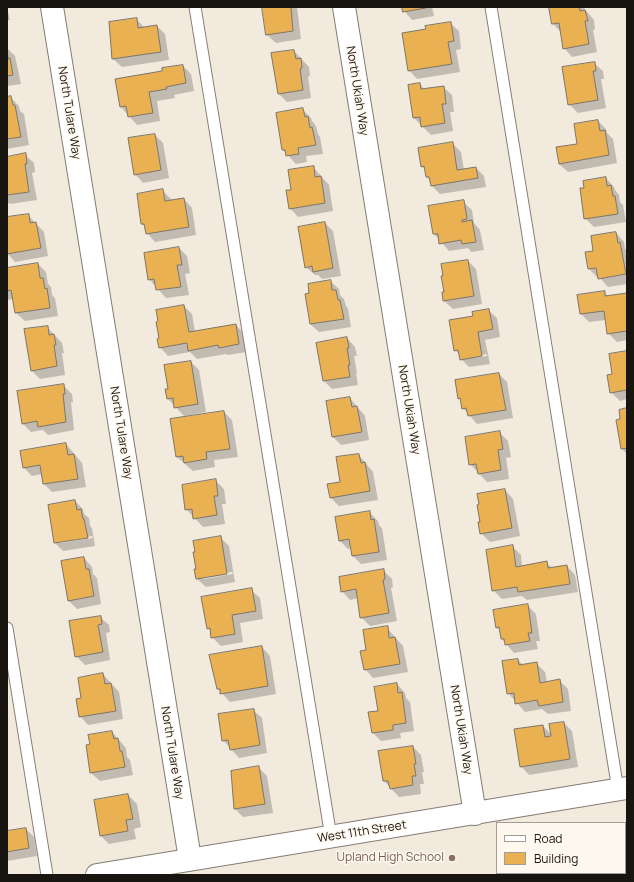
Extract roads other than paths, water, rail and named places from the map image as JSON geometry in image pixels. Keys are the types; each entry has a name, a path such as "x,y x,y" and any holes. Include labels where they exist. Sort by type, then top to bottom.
{"street":[{"name":"North Tulare Way","path":"52,7 190,859"},
{"name":"North Ukiah Way","path":"344,7 475,814"},
{"name":"West 11th Street","path":"97,875 622,789"}],"lane":[{"path":"195,7 331,837"},
{"path":"491,7 622,789"},
{"path":"7,628 47,875"}],"place":[{"name":"Upland High School","path":"452,858"}]}
